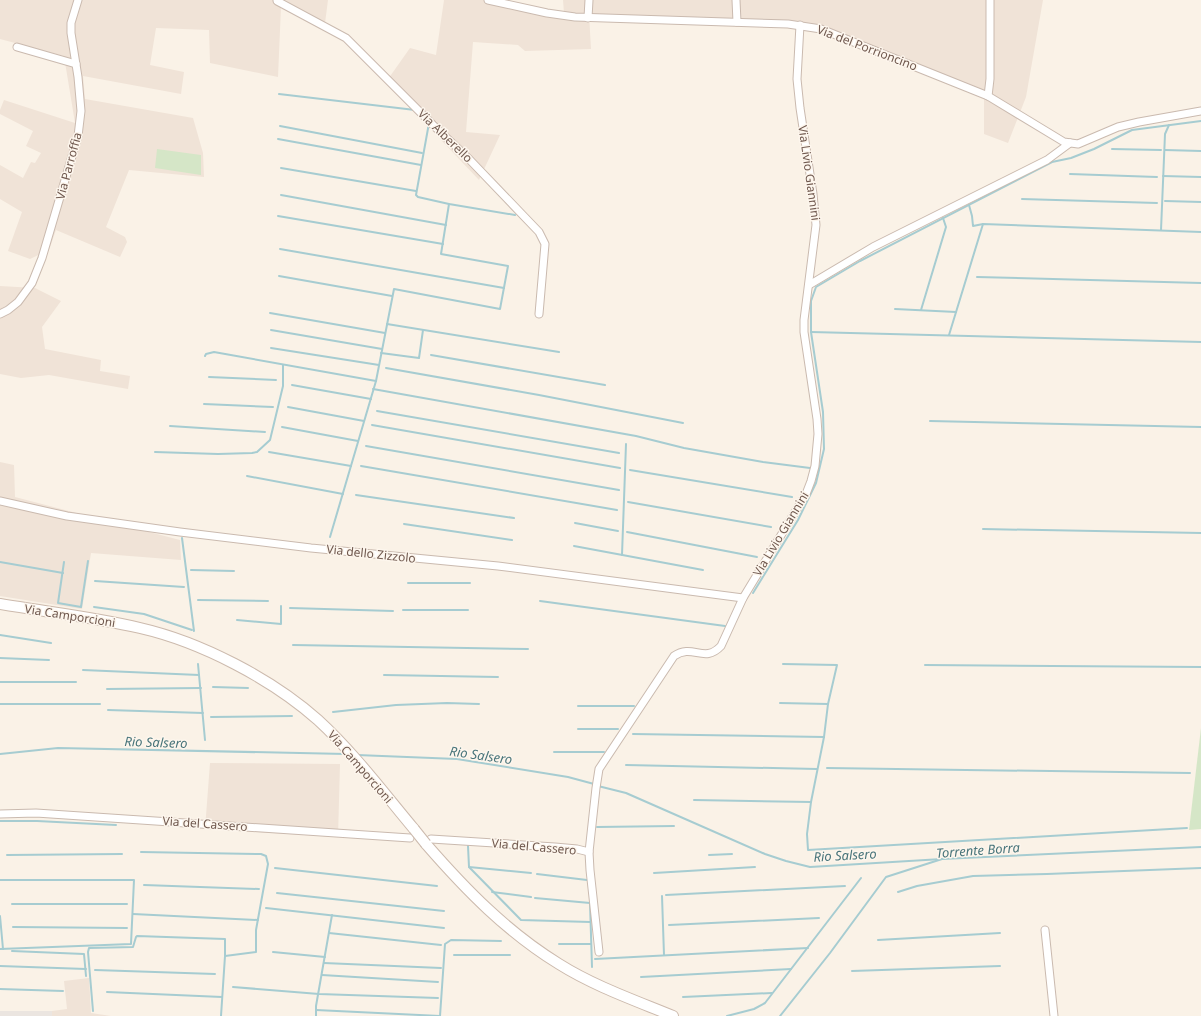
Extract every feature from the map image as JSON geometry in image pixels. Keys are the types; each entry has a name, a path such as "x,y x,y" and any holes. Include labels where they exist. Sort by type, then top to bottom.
{"main road":[{"name":"Via Camporcioni","path":"0,604 141,628 185,642 230,661 280,690 317,719 339,741 361,766 412,833 428,842 473,897 523,941 560,965 596,984 673,1016"}],"street":[{"name":"Via Parroffia","path":"0,314 18,302 32,283 42,258 78,136 81,110 71,33 78,0"},
{"name":"Via Alberello","path":"277,0 346,38 433,126 469,159 539,232 546,244 539,314"},
{"name":"Via del Porrioncino","path":"488,0 547,14 588,18 737,22 800,25 821,29 988,96 1064,142 1070,143"},
{"path":"588,18 589,0"},
{"path":"736,0 737,22"},
{"path":"988,96 990,79 990,0"},
{"name":"Via Livio Giannini","path":"599,952 589,852 599,769 674,656 683,652 709,654 715,652 721,646 743,598 806,494 815,466 818,434 817,419 804,332 804,320 816,219 797,78 800,25"},
{"path":"17,47 76,64"},
{"path":"809,285 873,247 962,204 1047,160 1070,143 1078,144 1118,127 1201,111"},
{"name":"Via dello Zizzolo","path":"0,501 67,516 180,532 311,548 498,566 743,598"},
{"name":"Via del Cassero","path":"0,814 36,813 412,833"},
{"name":"Via del Cassero","path":"428,842 555,847 577,849 589,852"},
{"path":"1046,930 1054,1016"}],"shaded area":[{"path":"0,0 328,0 324,31 281,7 278,77 210,63 209,30 156,28 150,65 184,72 181,94 83,76 85,99 193,118 203,153 204,177 129,170 106,227 125,237 127,242 120,257 56,230 49,250 30,259 8,251 22,212 0,199 0,165 23,178 31,162 35,163 41,153 26,146 33,131 0,114 0,110 4,100 75,123 64,56 0,39"},
{"path":"444,0 507,0 547,11 564,13 563,0 1043,0 1026,97 1008,143 984,134 984,93 859,41 790,21 589,14 591,49 525,51 518,45 473,42 466,132 500,135 479,180 386,82 410,48 436,55"},
{"path":"0,286 35,288 61,301 42,327 45,349 101,360 100,371 130,376 128,389 49,375 21,378 0,374"},
{"path":"0,462 14,465 15,497 180,540 181,560 91,553 82,609 0,596"},
{"path":"210,763 340,764 338,837 205,829"},
{"path":"89,978 91,1013 111,1016 52,1016 52,1011 67,1009 64,981"},
{"path":"0,1011 52,1011 52,1016 0,1016"}],"green space":[{"path":"157,149 201,155 201,175 155,168"},
{"path":"1201,728 1201,829 1189,830"}],"waterway":[{"path":"279,94 415,110"},
{"path":"753,593 798,520 816,483 824,449 823,412 811,332 811,301 816,287 860,261 1052,162 1071,158 1094,149 1132,130 1201,121"},
{"path":"429,123 416,195 418,197 449,204 515,215"},
{"path":"1161,230 1165,134 1169,125"},
{"path":"280,126 422,153"},
{"path":"278,139 421,165"},
{"path":"1112,149 1161,150"},
{"path":"1165,150 1201,151"},
{"path":"281,168 416,191"},
{"path":"1070,174 1157,177"},
{"path":"1163,176 1201,177"},
{"path":"281,195 446,225"},
{"path":"1022,199 1157,203"},
{"path":"1165,201 1201,202"},
{"path":"330,537 376,381 394,289 500,309 508,266 441,254 449,204"},
{"path":"969,205 973,226 983,224 1201,232"},
{"path":"278,216 443,244"},
{"path":"921,310 946,227 943,218"},
{"path":"949,335 983,224"},
{"path":"280,249 504,288"},
{"path":"279,276 392,296"},
{"path":"977,277 1201,283"},
{"path":"895,309 956,312"},
{"path":"270,313 385,333"},
{"path":"387,324 559,352"},
{"path":"271,330 382,349"},
{"path":"381,353 419,358 423,330"},
{"path":"811,332 1201,342"},
{"path":"271,348 379,365"},
{"path":"205,356 206,354 214,352 376,381"},
{"path":"431,355 605,385"},
{"path":"155,452 218,454 257,452 270,440 283,386 283,365"},
{"path":"386,368 539,395 683,423"},
{"path":"209,377 276,380"},
{"path":"292,385 371,399"},
{"path":"373,389 636,436 684,448 763,462 810,468"},
{"path":"204,404 273,407"},
{"path":"288,407 364,421"},
{"path":"377,411 619,453"},
{"path":"930,421 1201,427"},
{"path":"372,425 620,468"},
{"path":"170,426 265,432"},
{"path":"282,427 358,441"},
{"path":"622,555 626,444"},
{"path":"366,446 619,490"},
{"path":"269,452 351,466"},
{"path":"361,466 617,510"},
{"path":"630,470 792,497"},
{"path":"247,476 343,494"},
{"path":"356,495 514,518"},
{"path":"628,502 771,527"},
{"path":"575,523 618,531"},
{"path":"404,524 512,540"},
{"path":"983,529 1201,533"},
{"path":"627,532 757,557"},
{"path":"182,538 194,631"},
{"path":"574,546 703,570"},
{"path":"64,562 58,603 81,607 88,561"},
{"path":"0,562 63,573"},
{"path":"191,570 234,571"},
{"path":"95,581 184,587"},
{"path":"408,583 470,583"},
{"path":"198,600 268,601"},
{"path":"540,601 725,626"},
{"path":"237,620 281,624 281,606"},
{"path":"94,607 144,614 192,630"},
{"path":"290,608 393,611"},
{"path":"403,610 468,610"},
{"path":"0,635 51,643"},
{"path":"293,645 528,649"},
{"path":"0,658 49,660"},
{"path":"198,664 205,740"},
{"path":"783,664 837,665 828,704 824,737 811,802 807,834 808,850 1187,828"},
{"path":"925,665 1201,667"},
{"path":"83,670 199,675"},
{"path":"384,675 498,677"},
{"path":"0,682 76,682"},
{"path":"213,687 248,688"},
{"path":"107,689 201,688"},
{"path":"333,712 396,705 447,703 479,704"},
{"path":"780,703 828,704"},
{"path":"0,704 100,704"},
{"path":"578,706 634,706"},
{"path":"108,710 203,713"},
{"path":"211,717 292,716"},
{"path":"578,729 618,729"},
{"path":"633,734 824,737"},
{"name":"Rio Salsero","path":"0,754 58,748 346,754"},
{"path":"554,752 604,752"},
{"name":"Rio Salsero","path":"357,755 457,759 568,777 594,784"},
{"path":"626,765 817,769"},
{"path":"827,768 1190,773"},
{"name":"Rio Salsero","path":"598,786 626,793 765,854 810,867 942,859"},
{"path":"694,800 811,802"},
{"path":"0,821 37,821 116,825"},
{"path":"597,827 674,826"},
{"path":"468,846 469,867 521,920 590,922"},
{"name":"Torrente Borra","path":"780,1016 830,953 886,877 942,859 1201,847"},
{"path":"141,852 261,854 266,856 268,864 256,930 256,952 225,956 221,1016"},
{"path":"7,855 122,854"},
{"path":"709,855 732,854"},
{"path":"469,867 531,873"},
{"path":"654,873 755,867"},
{"path":"275,868 437,886"},
{"path":"898,892 917,886 973,876 1201,868"},
{"path":"537,874 587,880"},
{"path":"727,1016 754,1009 765,1003 861,878"},
{"path":"0,880 134,880 131,944 0,949"},
{"path":"144,885 259,889"},
{"path":"666,895 845,886"},
{"path":"492,892 531,897"},
{"path":"277,893 444,911"},
{"path":"662,896 664,955"},
{"path":"535,898 590,903 592,967"},
{"path":"12,904 127,904"},
{"path":"266,908 444,928"},
{"path":"133,914 258,920"},
{"path":"316,1016 316,1006 332,915"},
{"path":"0,916 3,949"},
{"path":"669,925 819,918"},
{"path":"13,927 127,928"},
{"path":"329,933 441,945"},
{"path":"878,940 1000,933"},
{"path":"93,1011 88,952 89,948 133,947 137,936 225,939 225,956"},
{"path":"440,1016 445,944 451,940 501,941"},
{"path":"559,944 591,944"},
{"path":"595,959 808,948"},
{"path":"12,951 84,954 86,976"},
{"path":"273,952 325,957"},
{"path":"454,955 510,955"},
{"path":"324,963 441,968"},
{"path":"0,966 86,969"},
{"path":"852,971 1000,966"},
{"path":"641,977 791,969"},
{"path":"95,970 215,974"},
{"path":"322,975 438,982"},
{"path":"233,987 319,994 438,998"},
{"path":"0,989 63,991"},
{"path":"107,992 222,997"},
{"path":"683,997 772,993"},
{"path":"316,1010 440,1016"}]}
